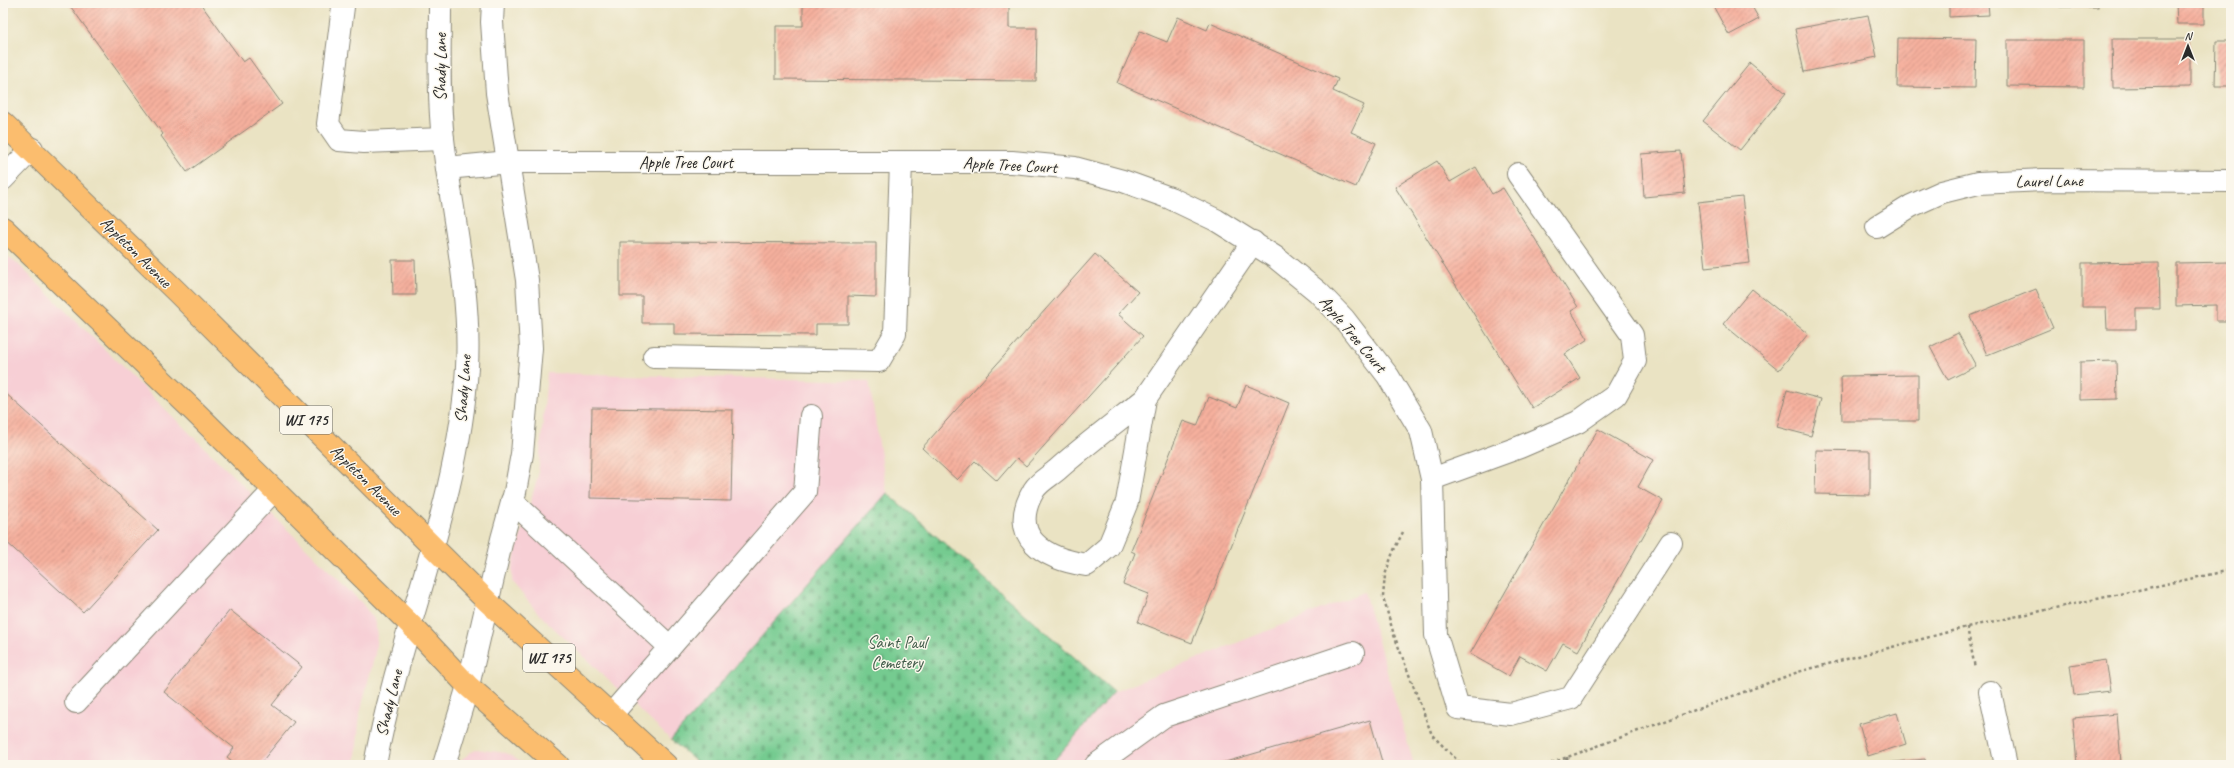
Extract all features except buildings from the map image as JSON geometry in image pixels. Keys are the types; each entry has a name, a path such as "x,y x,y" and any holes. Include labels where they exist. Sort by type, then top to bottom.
{"main road":[{"name":"Appleton Avenue","path":"3,123 32,149 488,602 610,716 666,765"},
{"path":"3,228 153,371 274,490 411,625 468,686 558,765"}],"street":[{"name":"Shady Lane","path":"375,765 383,719 434,547 459,443 467,367 465,307 456,219 447,168 440,104 440,3"},
{"path":"444,765 468,686 522,454 531,348 527,280 497,93 492,22 493,3"},
{"path":"342,7 328,124 339,140 364,142 443,139"},
{"path":"3,179 32,149"},
{"name":"Apple Tree Court","path":"447,168 508,162 1012,162 1075,168 1123,181 1170,198 1253,242 1318,292 1344,319 1388,376 1421,431 1432,478 1436,636 1458,708 1511,714 1571,698 1671,543"},
{"path":"654,357 879,361 894,334 901,162"},
{"path":"1432,478 1520,447 1578,422 1616,395 1635,361 1632,335 1518,174"},
{"name":"Laurel Lane","path":"1877,228 1911,206 1942,192 1978,183 2042,180 2231,181"},
{"path":"1145,399 1127,502 1108,546 1087,565 1065,562 1042,550 1027,534 1024,515 1035,489 1076,453 1145,399 1253,242"},
{"path":"610,716 805,492 811,416"},
{"path":"76,702 274,490"},
{"path":"512,501 670,647"},
{"path":"1096,765 1164,716 1353,653"},
{"path":"1990,692 2006,765"}],"path":[{"path":"1546,765 1798,672 1967,627 2231,570"},
{"path":"1967,627 1977,675 1990,692"},
{"path":"1567,757 1568,765"}],"shaded area":[{"path":"3,254 18,264 361,602 374,619 377,635 375,654 360,713 355,765 3,765"},
{"path":"547,373 869,381 887,493 671,740 539,614 512,582 512,568 517,547 538,476"},
{"path":"1364,592 1414,765 1050,765 1114,692"},
{"path":"475,749 506,753 526,765 460,765 462,759"}],"green space":[{"name":"Saint Paul Cemetery","path":"887,493 1114,692 1050,765 700,765 671,740"}]}
